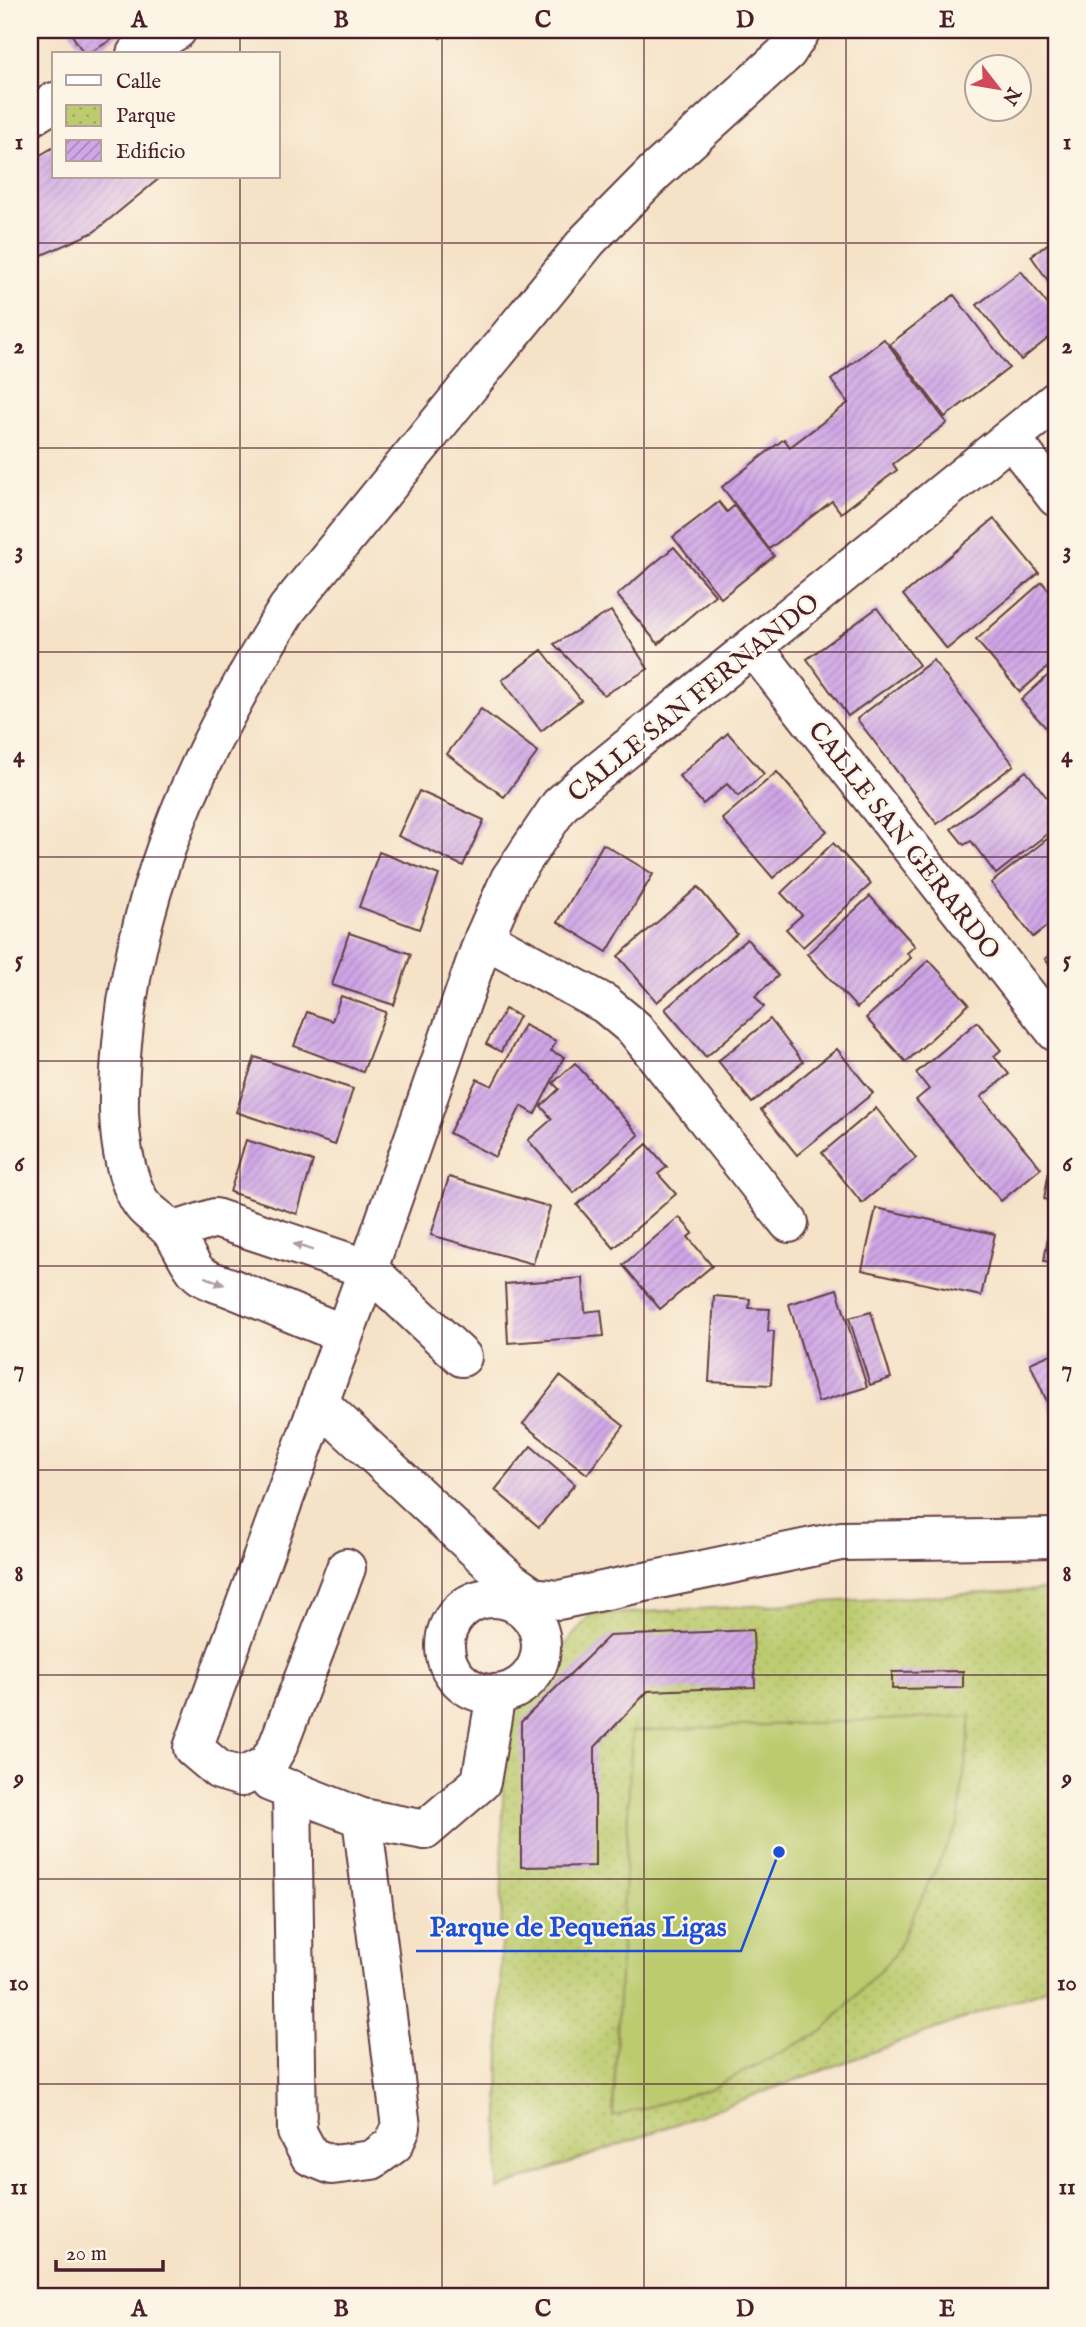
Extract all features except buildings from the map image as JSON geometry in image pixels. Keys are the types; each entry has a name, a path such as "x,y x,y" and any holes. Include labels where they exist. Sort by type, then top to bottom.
{"street":[{"path":"139,52 177,30"},
{"path":"343,1334 199,1274 172,1232 141,1207 131,1183 122,1148 118,1081 125,1006 142,922 172,831 207,748 246,674 288,608 588,240 655,172 787,52 801,30"},
{"path":"30,117 52,103"},
{"name":"CALLE SAN FERNANDO","path":"249,1774 242,1777 219,1770 193,1748 368,1269 484,938 510,879 560,805 1056,401"},
{"path":"1012,438 1056,498"},
{"name":"CALLE SAN GERARDO","path":"754,648 1056,1032"},
{"path":"484,938 605,1004 635,1029 789,1223"},
{"path":"172,1232 215,1218 368,1269 462,1357"},
{"path":"319,1403 510,1581 530,1604 541,1636 538,1664 521,1685 496,1694 482,1693 469,1688 458,1679 445,1655 448,1628 465,1606 477,1600 504,1598 517,1604 530,1604 559,1600 841,1541 1056,1538"},
{"path":"249,1774 267,1765 278,1746 346,1568"},
{"path":"249,1774 362,1818 425,1830 481,1782 496,1694"},
{"path":"292,1790 297,2132 310,2156 332,2165 372,2160 394,2144 401,2127 362,1818"}],"green space":[{"path":"1056,1589 1056,1985 498,2189 504,1719 590,1615"},
{"path":"971,1716 958,1824 894,1955 823,2031 710,2089 613,2117 632,1731"}],"place":[{"name":"Parque de Pequeñas Ligas","path":"779,1852"}]}
